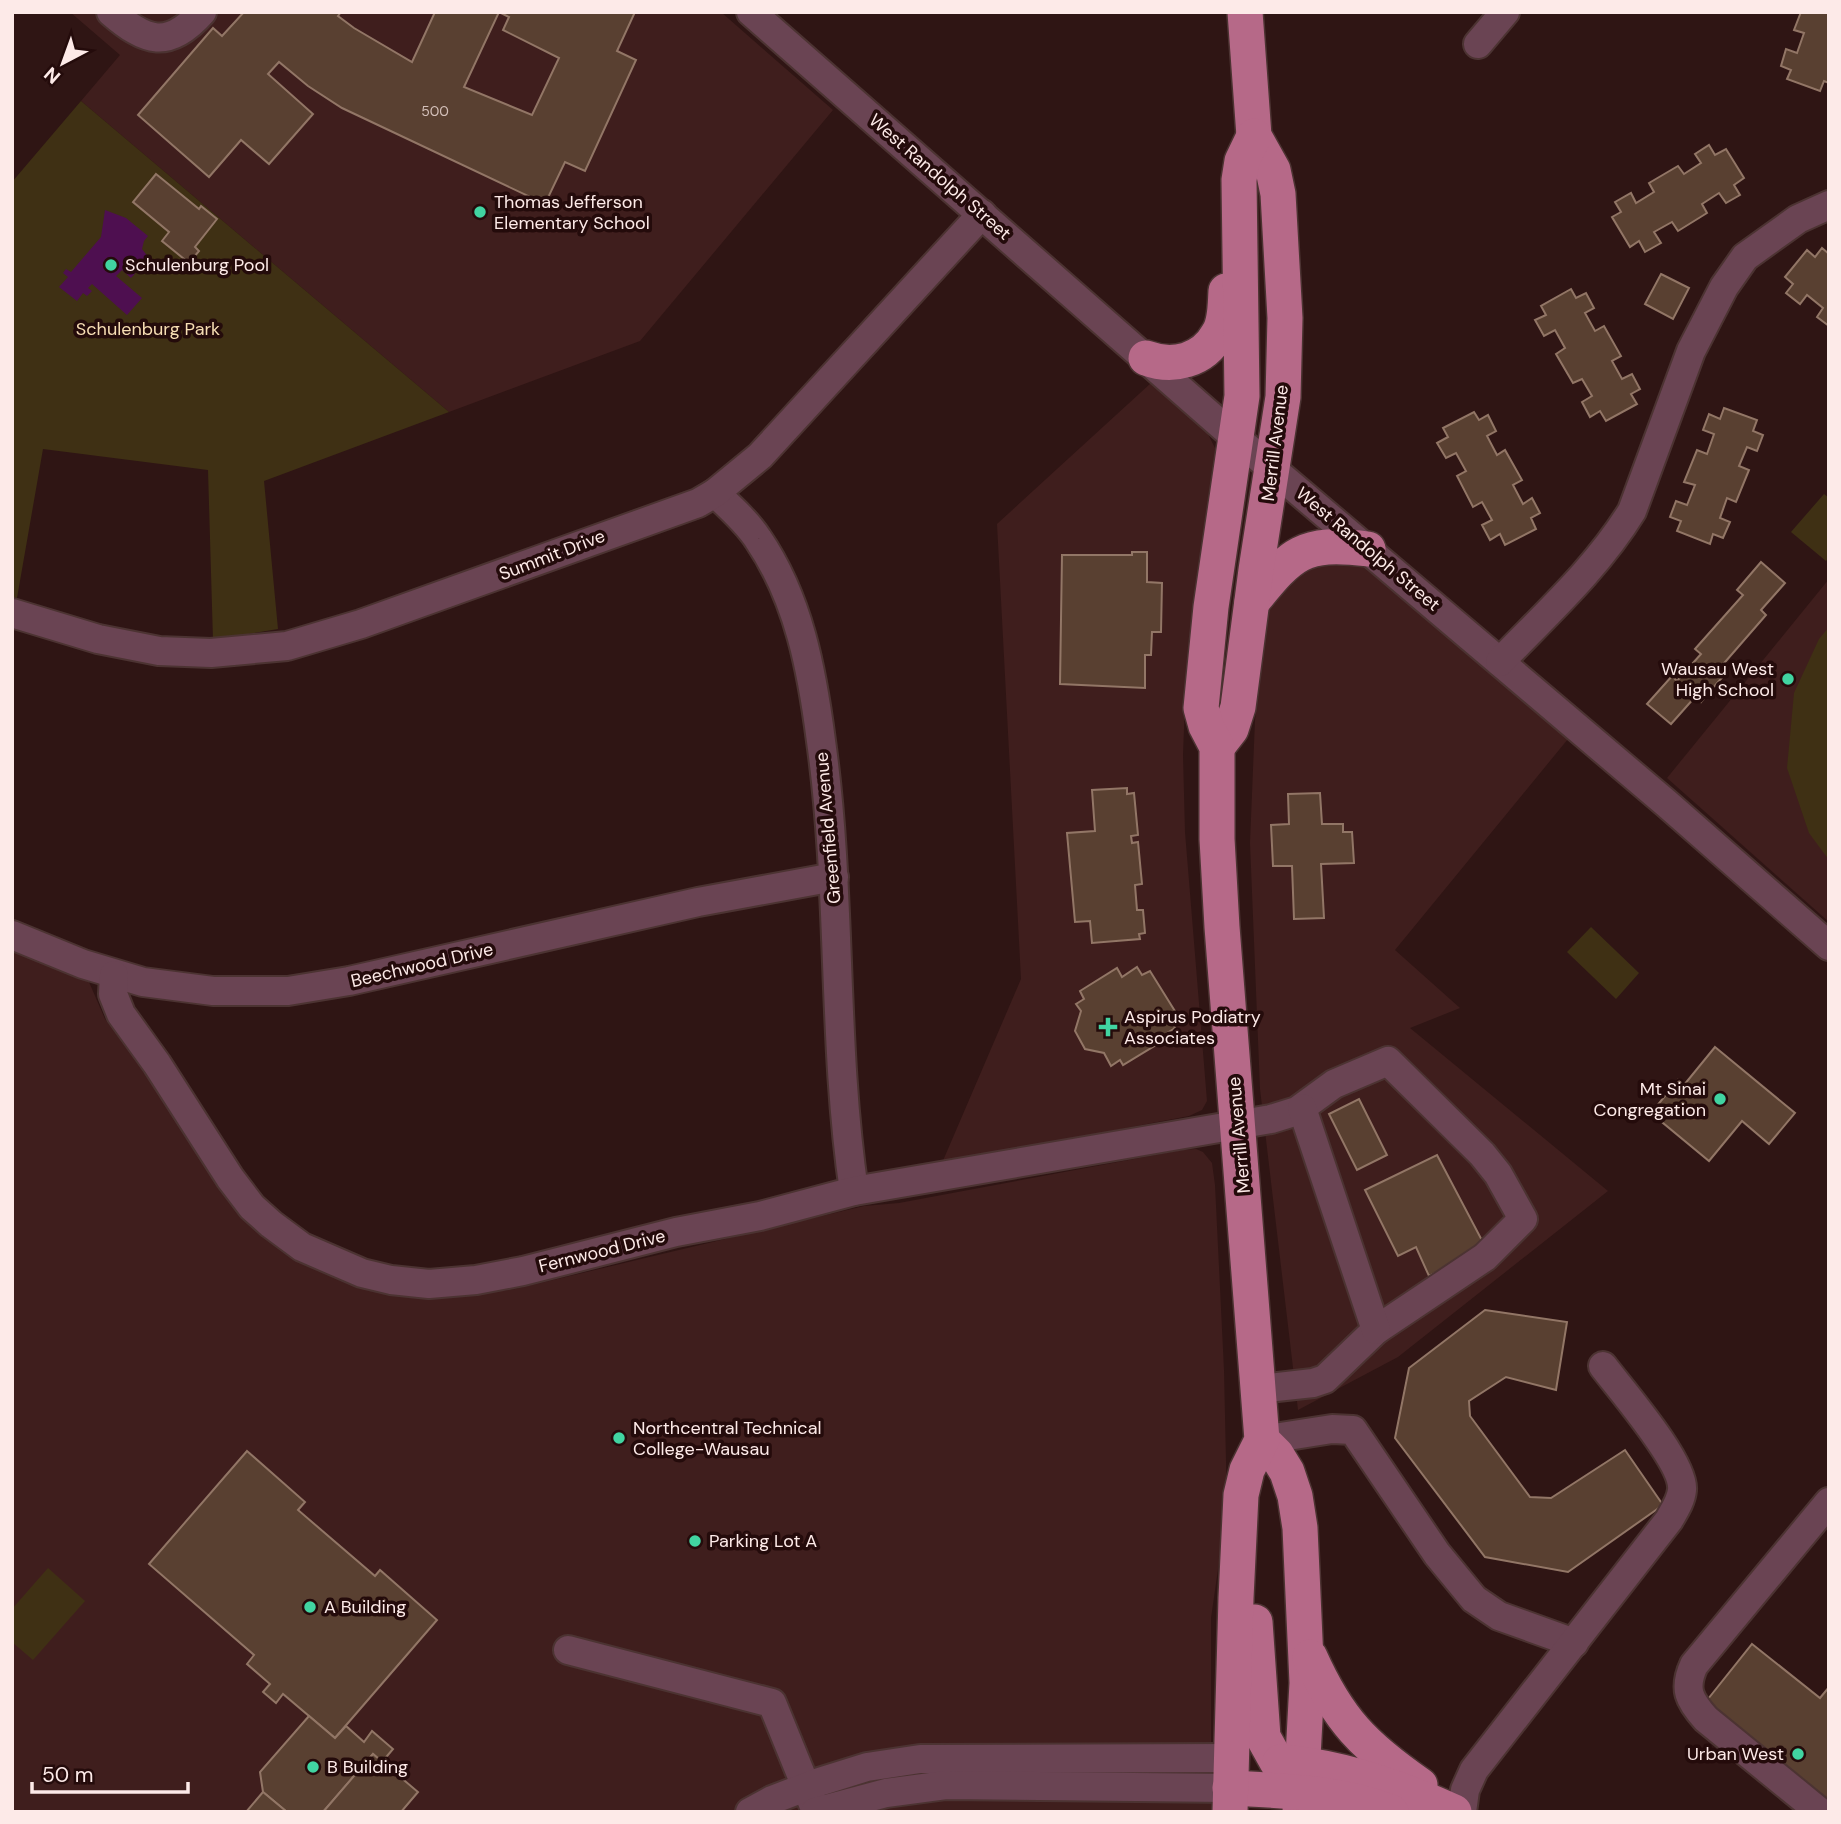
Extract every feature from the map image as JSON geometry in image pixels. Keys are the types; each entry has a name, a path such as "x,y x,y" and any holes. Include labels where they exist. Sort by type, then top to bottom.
{"main road":[{"name":"Merrill Avenue","path":"1217,747 1228,734 1237,713 1284,384 1278,194 1273,170 1254,136 1245,12"},
{"name":"Merrill Avenue","path":"1239,1792 1241,1495 1247,1469 1262,1440 1220,889 1217,747 1202,715 1201,686 1242,396 1241,167 1244,154 1254,136"},
{"path":"1146,358 1176,364 1201,352 1218,334 1223,322 1227,274 1240,229"},
{"path":"1252,602 1282,566 1304,551 1330,546 1368,549"},
{"path":"1262,1440 1283,1465 1295,1496 1301,1541 1306,1710 1295,1782"},
{"path":"1241,1495 1265,1742 1295,1782 1391,1812"},
{"path":"1306,1648 1331,1699 1362,1740 1385,1762 1457,1812"},
{"path":"1239,1792 1295,1782 1396,1787 1457,1812"}],"street":[{"path":"111,12 139,33 156,37 180,32 202,12"},
{"name":"West Randolph Street","path":"751,12 1237,439 1829,946"},
{"path":"1478,44 1505,12"},
{"path":"1500,662 1583,576 1626,521 1691,351 1724,287 1745,257 1798,219 1829,205"},
{"name":"Summit Drive","path":"12,613 98,639 159,651 211,653 287,646 361,624 633,524 698,503 715,493 760,456 982,214"},
{"name":"Greenfield Avenue","path":"715,493 758,538 781,580 799,623 815,694 832,824 843,1091 855,1191"},
{"name":"Beechwood Drive","path":"12,934 83,964 143,982 213,991 288,991 349,981 698,902 834,877"},
{"name":"Fernwood Drive","path":"114,975 113,994 121,1014 252,1207 302,1247 362,1273 391,1280 429,1283 476,1280 523,1271 855,1191 1237,1127 1302,1108 1334,1084 1388,1061 1482,1154 1503,1183 1523,1219 1478,1263 1376,1330"},
{"path":"1259,1389 1313,1383 1325,1379 1376,1330 1302,1108"},
{"path":"1457,1812 1474,1770 1669,1520 1680,1500 1683,1488 1675,1462 1602,1366"},
{"path":"1262,1440 1332,1429 1353,1430 1437,1554 1474,1599 1499,1616 1574,1643"},
{"path":"1820,1812 1706,1719 1693,1704 1688,1692 1689,1675 1694,1665 1829,1502"},
{"path":"568,1650 772,1703 812,1803"},
{"path":"750,1812 772,1800 812,1803 946,1785 1239,1792"}],"shaded area":[{"name":"Thomas Jefferson Elementary School","path":"70,12 721,12 833,110 640,341 449,412 81,101 120,55"},
{"name":"Schulenburg Pool","path":"105,210 126,218 148,236 142,249 152,262 139,269 131,278 122,270 116,276 142,298 127,315 92,284 88,288 92,291 87,296 83,293 77,301 59,287 68,277 63,273 66,269 71,272 101,237"},
{"path":"1151,383 1208,434 1215,448 1217,461 1185,702 1183,755 1185,832 1207,1101 1202,1110 1189,1116 942,1163 1021,979 997,524"},
{"path":"1304,561 1366,565 1481,661 1568,739 1395,950 1460,1008 1410,1028 1608,1191 1398,1357 1298,1410 1260,1089 1250,843 1255,720 1268,605"},
{"name":"Wausau West High School","path":"1829,579 1829,922 1667,778"},
{"name":"Northcentral Technical College-Wausau","path":"12,950 89,982 105,1019 165,1098 215,1183 243,1218 261,1235 286,1253 326,1274 387,1294 444,1298 515,1289 864,1206 899,1203 1182,1150 1196,1149 1203,1152 1212,1163 1215,1185 1224,1370 1227,1507 1211,1618 1211,1812 12,1812"}],"green space":[{"name":"Schulenburg Park","path":"81,101 449,412 264,481 278,629 213,640 208,470 43,449 17,598 12,597 12,182"},
{"path":"1824,494 1829,498 1829,557 1826,561 1791,532"},
{"path":"1829,627 1829,860 1809,833 1787,768 1794,693 1819,639"},
{"path":"1591,927 1639,973 1616,999 1567,952"},
{"path":"48,1568 85,1601 33,1660 12,1642 12,1609"}],"building":[{"path":"244,12 341,12 338,16 354,28 412,62 435,12 499,12 635,12 617,51 636,60 585,171 565,162 545,204 342,108 308,86 279,62 268,74 313,114 269,164 241,140 209,177 138,115 213,28 222,36","holes":["499,12 509,17 503,30 559,58 532,115 464,87"]},
{"path":"1801,12 1829,12 1829,83 1824,81 1820,91 1787,79 1791,70 1781,66 1786,49 1797,53 1804,33 1794,30"},
{"path":"1709,145 1715,155 1726,149 1744,178 1734,185 1740,195 1726,203 1719,193 1702,204 1707,213 1678,231 1672,222 1654,232 1661,243 1645,252 1639,241 1630,247 1612,217 1621,212 1615,202 1631,193 1636,203 1654,192 1649,183 1678,166 1684,174 1701,163 1695,154"},
{"path":"156,174 199,209 201,206 217,219 195,247 199,251 189,263 162,241 169,232 133,202"},
{"path":"1822,248 1829,254 1829,326 1817,317 1823,308 1807,295 1800,304 1786,293 1793,284 1785,277 1807,250 1815,257"},
{"path":"1661,274 1689,288 1673,319 1645,304"},
{"path":"1571,289 1576,298 1586,293 1594,308 1585,313 1595,331 1604,326 1621,356 1612,361 1622,379 1632,374 1640,389 1631,394 1637,404 1606,421 1600,411 1590,417 1582,402 1592,396 1582,379 1573,383 1556,354 1565,348 1555,330 1544,336 1535,320 1546,315 1541,306"},
{"path":"1724,408 1757,420 1753,431 1763,435 1757,451 1747,447 1739,466 1749,470 1736,502 1727,498 1720,518 1730,522 1723,538 1713,534 1710,544 1677,531 1681,521 1670,517 1676,501 1687,505 1695,485 1684,482 1697,450 1707,454 1714,434 1703,430 1709,414 1720,419"},
{"path":"1474,412 1479,420 1488,415 1496,431 1487,436 1497,455 1505,450 1522,480 1513,485 1523,504 1532,498 1540,513 1531,518 1536,529 1505,545 1500,534 1490,540 1482,525 1492,520 1482,502 1473,507 1457,476 1466,471 1456,453 1446,458 1437,443 1448,437 1443,428"},
{"path":"1132,552 1147,552 1147,582 1162,583 1161,632 1152,632 1151,655 1145,655 1145,688 1060,684 1062,555 1132,555"},
{"path":"1761,562 1785,583 1761,610 1766,615 1719,669 1725,674 1701,702 1695,697 1671,724 1647,704 1672,676 1677,681 1701,654 1695,649 1743,595 1737,590"},
{"path":"1127,788 1127,794 1134,793 1138,835 1131,836 1132,843 1138,842 1142,884 1135,885 1137,910 1143,910 1145,933 1139,934 1140,939 1092,943 1090,921 1075,922 1067,833 1095,831 1092,790"},
{"path":"1320,793 1322,824 1343,824 1343,832 1352,832 1354,863 1321,864 1324,918 1294,919 1292,866 1273,866 1271,825 1289,824 1288,794"},
{"path":"1137,967 1142,975 1150,971 1178,1016 1171,1021 1175,1028 1167,1033 1169,1037 1123,1065 1120,1060 1111,1066 1104,1053 1085,1049 1075,1031 1081,1011 1076,1004 1084,999 1080,991 1117,968 1122,977"},
{"name":"Mt Sinai Congregation","path":"1715,1047 1795,1113 1769,1144 1742,1121 1709,1161 1651,1113 1678,1080 1684,1085"},
{"path":"1359,1099 1387,1155 1357,1170 1329,1114"},
{"path":"1437,1155 1486,1248 1429,1276 1416,1247 1398,1256 1365,1190"},
{"path":"1485,1310 1567,1322 1556,1390 1506,1377 1469,1401 1470,1416 1530,1497 1551,1498 1625,1450 1663,1505 1568,1572 1485,1557 1395,1438 1409,1368"},
{"name":"A Building","path":"247,1451 305,1502 298,1510 375,1576 380,1570 437,1620 335,1738 283,1694 276,1703 263,1692 270,1684 247,1664 254,1655 149,1564"},
{"name":"Urban West","path":"1752,1644 1820,1698 1829,1687 1829,1803 1704,1704"},
{"name":"B Building","path":"309,1716 335,1738 346,1726 364,1742 372,1731 393,1749 382,1762 373,1754 323,1812 287,1812 263,1792 260,1772"},
{"path":"373,1754 418,1792 401,1812 323,1812"},
{"path":"263,1792 287,1812 246,1812"}],"place":[{"name":"Thomas Jefferson Elementary School","path":"480,212"},
{"name":"Schulenburg Pool","path":"111,265"},
{"name":"Wausau West High School","path":"1788,679"},
{"name":"Aspirus Podiatry Associates","path":"1108,1027"},
{"name":"Mt Sinai Congregation","path":"1720,1099"},
{"name":"Northcentral Technical College-Wausau","path":"619,1438"},
{"name":"Parking Lot A","path":"695,1541"},
{"name":"A Building","path":"310,1607"},
{"name":"Urban West","path":"1798,1754"},
{"name":"B Building","path":"313,1767"}]}
